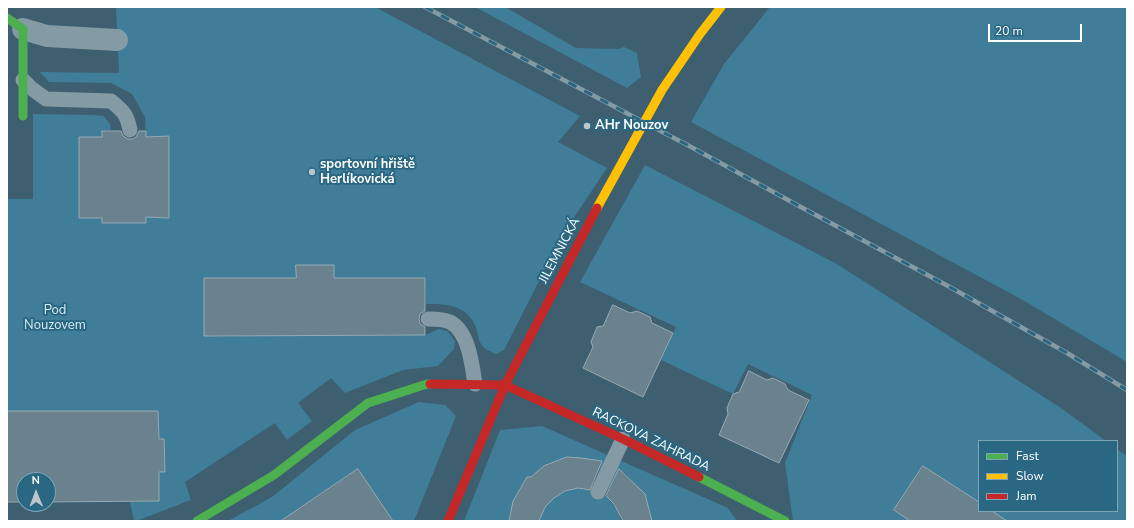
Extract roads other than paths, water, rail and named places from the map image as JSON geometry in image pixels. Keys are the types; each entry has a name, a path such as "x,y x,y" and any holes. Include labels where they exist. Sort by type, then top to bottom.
{"street":[{"name":"JILEMNICKÁ","path":"448,521 505,385 582,235 662,90 700,34 721,7"},
{"path":"15,23 47,36 117,40"},
{"path":"15,23 23,80 23,116"},
{"path":"197,521 274,475 368,403 427,384 505,385"},
{"name":"RACKOVA ZAHRADA","path":"505,385 622,439 772,517 785,521"}],"lane":[{"path":"23,80 46,99 112,101 128,118 130,130"},
{"path":"428,319 449,321 462,333 470,356 475,384"},
{"path":"598,492 622,439"}],"railway":[{"path":"425,7 693,148 948,286 1067,353 1127,390"}],"place":[{"name":"AHr Nouzov","path":"587,126"},
{"name":"sportovní hřiště Herlíkovická","path":"312,172"}],"park label":[{"name":"Pod Nouzovem","path":"55,318"}]}
